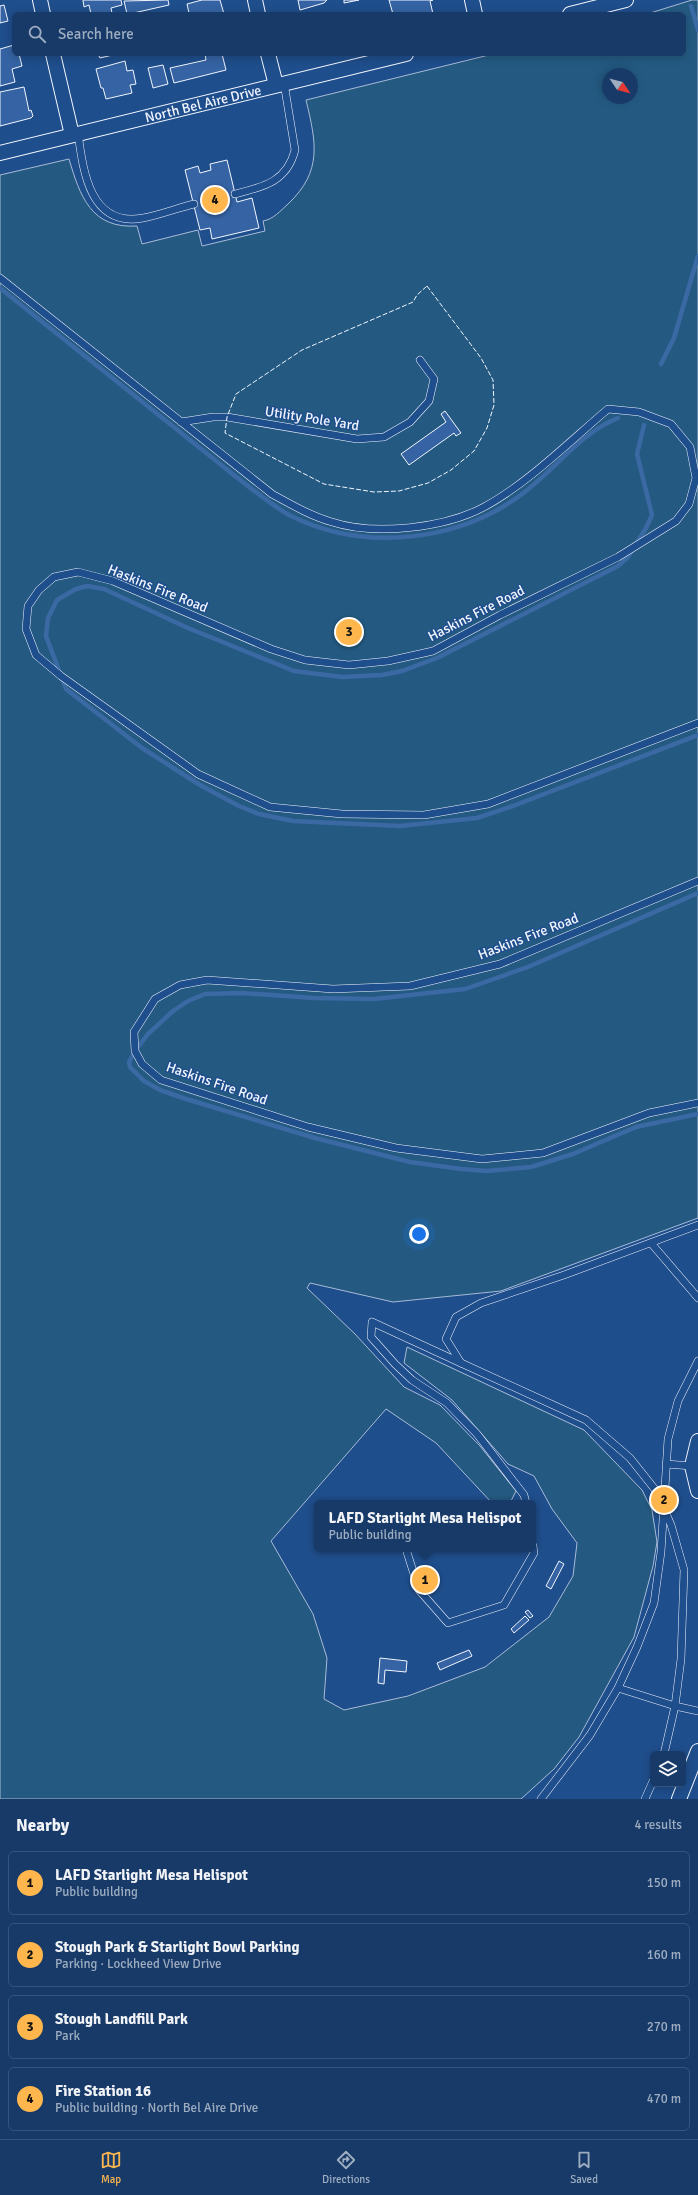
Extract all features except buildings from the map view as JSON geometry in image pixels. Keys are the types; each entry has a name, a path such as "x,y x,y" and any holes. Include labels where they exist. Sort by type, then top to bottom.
{"street":[{"path":"40,0 43,12"},
{"path":"255,0 258,12"},
{"path":"472,0 475,12"},
{"path":"578,12 626,0"},
{"path":"54,56 75,134"},
{"path":"269,56 280,84"},
{"name":"North Bel Aire Drive","path":"0,153 398,56"},
{"path":"698,1441 692,1466 698,1491"},
{"path":"679,1799 698,1751"}],"lane":[{"path":"235,194 264,186 278,178 287,169 292,161 295,150 280,84"},
{"path":"75,134 82,165 93,196 106,213 124,218 142,219 194,204"},
{"name":"Haskins Fire Road","path":"0,278 20,292 181,422 278,497 303,511 333,523 361,528 432,526 484,508 525,479 608,409 639,412 671,424 690,447 696,478 689,504 676,521 658,534 618,557 500,615 433,651 388,662 349,664 305,660 272,649 113,581 78,572 54,577 39,590 28,606 26,629 36,655 61,676 198,774 270,806 342,814 424,815 488,804 698,723"},
{"name":"Utility Pole Yard","path":"181,422 213,417 227,417 357,440 384,437 410,422 429,401 434,379 420,360"},
{"name":"Haskins Fire Road","path":"698,880 500,964 410,986 333,989 207,980 180,985 155,999 134,1032 135,1051 142,1064 161,1080 308,1127 396,1148 482,1159 543,1153 649,1113 698,1103"},
{"path":"461,1363 446,1339 456,1317 481,1303 564,1275 698,1225"},
{"path":"651,1243 698,1298"},
{"path":"525,1500 524,1495 477,1434 447,1403 412,1380 400,1370 371,1337 372,1322 586,1420 630,1458 657,1492 664,1508 684,1570 681,1659 675,1706 665,1751"},
{"path":"541,1799 590,1735 618,1688 637,1647 654,1603 661,1552 668,1439 678,1401 698,1361"},
{"path":"666,1464 692,1466"},
{"path":"407,1552 419,1590 448,1623 504,1605 534,1552"},
{"path":"618,1688 675,1706 698,1711"},
{"path":"645,1799 650,1787"}],"shaded area":[{"path":"692,0 698,0 698,1218 501,1291 393,1302 310,1283 307,1288 355,1334 404,1387 440,1405 480,1446 516,1491 512,1500 489,1500 436,1443 386,1409 271,1541 313,1614 327,1658 324,1699 344,1710 408,1696 485,1667 549,1617 573,1576 577,1543 552,1509 534,1476 508,1464 452,1400 404,1363 407,1347 584,1430 642,1490 652,1510 657,1542 653,1566 634,1637 579,1737 554,1769 521,1799 0,1799 0,175 69,159 83,197 90,208 98,216 121,226 137,226 142,244 198,230 202,246 265,231 263,221 277,214 288,204 307,180 312,168 314,155 312,129 306,100 485,56 686,56 686,12 653,12"}],"waterway":[{"path":"691,6 698,30"},
{"path":"661,364 674,338 698,256"},
{"path":"0,288 268,501 289,515 318,527 349,534 380,538 411,536 442,531 472,522 500,508 526,491 581,441 605,424 618,418"},
{"path":"644,425 637,454 652,515 646,528 628,557 618,566 437,658 402,671 382,675 342,677 294,671 188,628 104,589 87,586 76,589 57,600 48,618 46,636 66,689 142,748 200,785 239,806 259,814 293,821 400,826 477,818 513,806 698,735"},
{"path":"698,893 528,967 465,989 374,999 314,998 242,993 205,994 188,1001 173,1011 148,1034 135,1051 129,1062 130,1067 144,1081 160,1090 186,1099 315,1138 410,1162 461,1169 487,1171 531,1167 573,1154 636,1127 698,1114"}],"fence":[{"path":"427,286 481,358 493,380 494,405 487,428 474,451 451,470 428,483 399,491 374,492 324,484 225,433 227,417 236,394 302,350 413,302 417,295 427,286"}],"place":[{"name":"Fire Station 16","path":"215,200"},
{"name":"Stough Landfill Park","path":"349,632"},
{"name":"Stough Park & Starlight Bowl Parking","path":"664,1500"},
{"name":"LAFD Starlight Mesa Helispot","path":"425,1580"}]}
